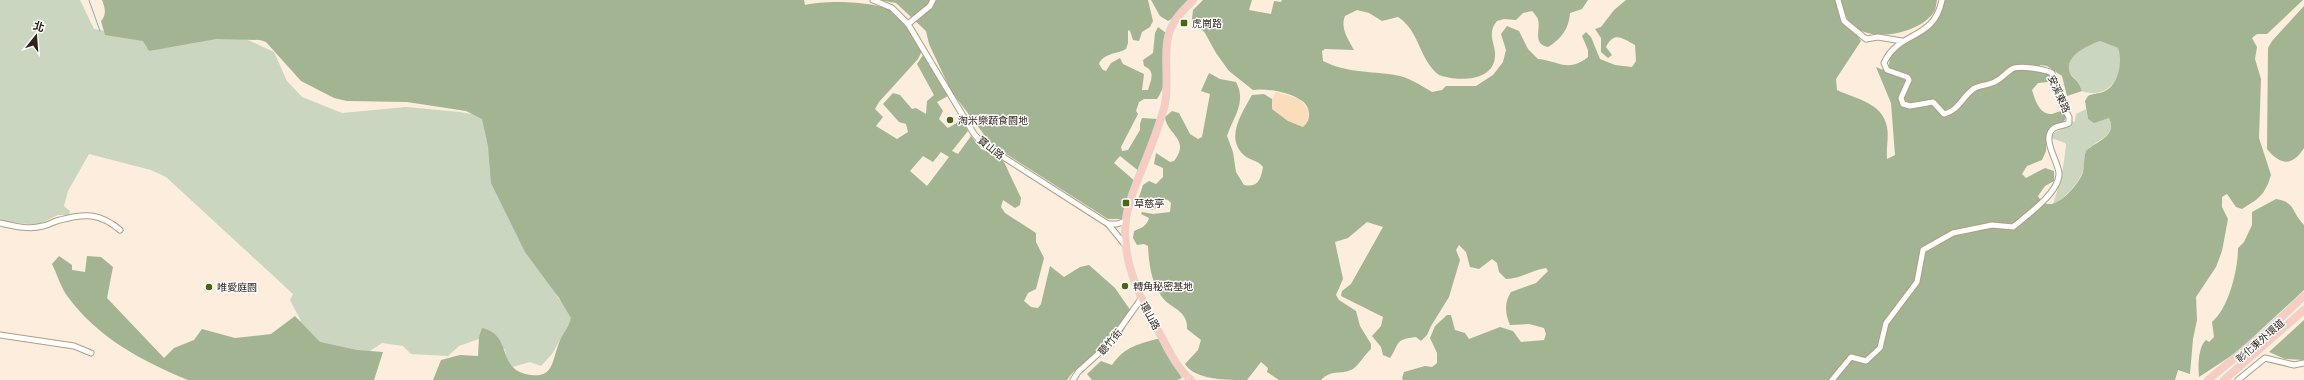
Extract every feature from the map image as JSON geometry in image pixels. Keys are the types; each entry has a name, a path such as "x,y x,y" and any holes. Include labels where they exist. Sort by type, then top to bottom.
{"main road":[{"path":"1126,221 1130,202 1165,104 1168,84 1168,41 1170,30 1193,0"},
{"name":"環山路","path":"1126,221 1126,246 1132,278 1141,299 1178,367 1191,380"},
{"path":"2211,379 2267,332 2304,296"},
{"name":"彰化東外環道","path":"2211,379 2270,334 2304,301"},
{"name":"彰化東外環道","path":"2224,380 2304,310"},
{"path":"2229,380 2304,315"}],"street":[{"name":"寶山路","path":"873,0 892,8 908,24 974,134 983,144 1108,224 1126,246"},
{"path":"908,24 930,6 933,0"},
{"path":"1838,0 1844,21 1866,38 1878,37 1902,41"},
{"name":"安溪東路","path":"1832,380 1851,357 1866,361 1880,348 1886,323 1917,282 1923,250 1953,233 1992,225 2013,228 2043,202 2055,186 2059,174 2049,141 2051,131 2056,127 2069,123 2069,117 2062,105 2052,73 2045,70 2023,67 2012,69 2000,80 1976,87 1970,91 1961,104 1952,112 1944,114 1933,102 1910,106 1903,104 1901,98 1909,80 1907,77 1888,70 1884,63 1889,53 1902,41 1924,31 1936,18 1942,0"},
{"path":"0,223 30,228 43,226 59,220 96,216 106,219 120,230"},
{"path":"1108,224 1126,221"},
{"name":"聽竹街","path":"1073,380 1078,372 1109,344 1141,299"},
{"path":"0,334 74,346 91,353"},
{"path":"2238,380 2265,358 2294,365 2304,363"}],"shaded area":[{"path":"1276,92 1300,99 1309,111 1307,123 1303,127 1288,121 1272,109 1272,99"}],"green space":[{"path":"0,0 80,0 94,29 139,38 223,37 248,40 274,52 287,81 302,97 342,113 406,107 460,112 488,117 546,274 558,298 573,313 578,322 560,340 552,354 541,366 530,362 512,367 508,365 505,350 490,335 459,346 448,356 411,354 403,346 382,343 370,351 344,357 292,328 301,321 290,300 293,294 166,177 151,170 89,154 68,191 64,206 70,211 69,215 58,215 37,225 0,221"},
{"path":"102,0 804,0 805,5 840,2 868,4 881,7 900,16 922,51 918,59 879,102 875,109 883,117 876,126 897,139 908,132 906,124 899,122 883,104 893,93 900,95 912,109 916,108 926,114 927,101 934,95 917,64 923,55 948,96 937,102 943,111 939,119 948,128 962,120 968,131 952,151 958,154 971,136 981,149 996,155 1004,162 1021,198 1020,205 1015,208 1003,200 1001,207 1005,213 1036,233 1036,242 1044,258 1036,289 1028,293 1024,301 1031,307 1038,308 1041,304 1050,266 1064,277 1080,267 1089,265 1115,288 1133,314 1113,348 1105,345 1101,350 1075,370 1067,380 433,380 441,360 460,355 478,356 479,337 482,328 492,332 498,338 508,360 513,367 520,372 531,375 544,374 551,366 560,340 569,325 571,318 559,298 525,252 491,183 488,146 482,119 466,111 407,102 347,101 334,98 301,81 266,42 260,40 216,39 149,51 143,41 105,35 101,21 105,13","holes":["941,152 949,157 927,186 910,171 923,156 933,162"]},
{"path":"879,0 1148,0 1153,21 1150,27 1142,32 1139,41 1133,40 1130,31 1128,30 1128,43 1126,49 1107,56 1101,60 1099,64 1103,70 1106,71 1111,63 1120,58 1123,64 1144,74 1142,90 1148,90 1152,76 1150,70 1144,66 1143,60 1153,53 1155,33 1158,27 1166,33 1166,76 1161,92 1157,99 1144,99 1139,102 1136,111 1138,114 1121,147 1122,151 1128,150 1140,130 1142,118 1157,119 1157,125 1140,172 1120,156 1114,163 1136,182 1123,219 1108,219 992,145 951,91 929,44 926,31 896,3"},
{"path":"1151,0 1191,0 1179,14 1168,21 1160,16"},
{"path":"1203,0 1252,0 1249,10 1271,14 1274,1 1281,2 1282,0 1588,0 1582,9 1570,13 1568,24 1564,33 1557,41 1548,47 1540,43 1538,36 1538,19 1532,11 1523,13 1516,20 1504,19 1497,21 1492,30 1492,39 1495,52 1493,65 1488,71 1473,78 1463,79 1439,75 1427,62 1411,30 1398,17 1382,21 1369,13 1357,10 1345,16 1343,25 1347,38 1354,50 1325,49 1322,51 1323,61 1332,65 1350,70 1400,76 1432,92 1442,90 1446,86 1476,86 1493,75 1503,62 1506,50 1501,34 1507,26 1519,31 1528,49 1538,59 1563,65 1581,62 1588,57 1588,50 1582,36 1586,32 1591,37 1600,59 1615,65 1632,67 1636,61 1635,45 1622,38 1615,37 1606,47 1612,55 1608,58 1601,52 1601,38 1595,29 1601,27 1614,10 1626,0 1836,0 1841,19 1855,32 1861,41 1836,79 1837,90 1868,103 1880,112 1887,127 1887,159 1895,155 1891,103 1876,67 1888,72 1890,57 1905,39 1933,24 1941,12 1945,0 2303,0 2267,34 2257,34 2252,38 2257,47 2255,59 2261,79 2259,138 2271,175 2263,193 2256,200 2242,209 2236,207 2227,194 2222,197 2222,207 2228,219 2222,251 2216,267 2196,297 2197,320 2193,339 2190,374 2178,370 2175,380 1403,380 1402,378 1404,372 1425,366 1432,367 1437,363 1437,353 1430,338 1435,326 1447,315 1451,315 1455,330 1465,333 1469,339 1500,327 1513,331 1521,342 1544,340 1546,334 1544,328 1529,324 1510,325 1507,316 1506,304 1511,292 1536,283 1548,271 1546,268 1516,278 1506,279 1499,272 1497,263 1492,259 1479,269 1470,267 1466,252 1459,245 1456,250 1460,260 1449,297 1427,335 1421,341 1416,337 1404,339 1398,343 1390,358 1383,355 1381,347 1372,336 1381,326 1383,317 1341,296 1342,291 1351,284 1383,227 1367,222 1348,238 1335,242 1343,279 1336,295 1339,300 1356,311 1360,326 1371,344 1371,349 1356,366 1351,370 1329,374 1321,380 1279,380 1267,372 1268,368 1261,362 1247,380 1230,380 1203,376 1190,369 1185,364 1198,350 1201,340 1187,329 1187,323 1182,314 1166,301 1158,291 1150,266 1148,246 1144,244 1137,245 1133,238 1134,231 1148,221 1149,218 1141,214 1142,212 1153,214 1170,212 1171,203 1168,200 1162,198 1156,208 1152,210 1142,206 1138,200 1143,185 1149,181 1156,184 1163,177 1163,168 1154,164 1156,153 1170,162 1174,161 1179,154 1179,142 1165,117 1172,111 1179,113 1190,134 1198,139 1202,137 1210,94 1201,91 1209,73 1220,79 1236,82 1239,89 1240,103 1227,136 1233,152 1236,172 1244,185 1249,186 1258,182 1263,167 1259,163 1245,156 1239,149 1235,134 1240,118 1252,95 1264,94 1272,99 1272,109 1288,121 1303,127 1308,120 1309,112 1303,101 1289,94 1276,91 1253,90 1229,71 1216,53 1205,33 1192,19 1193,10","holes":["2100,41 2118,48 2120,66 2113,84 2103,92 2088,96 2085,101 2088,119 2094,123 2109,118 2111,129 2105,138 2086,151 2082,175 2069,193 2056,203 2049,204 2043,202 2038,196 2045,186 2054,181 2054,171 2045,168 2026,178 2022,174 2027,166 2042,160 2046,151 2047,132 2062,126 2066,117 2065,111 2048,114 2038,106 2032,90 2038,83 2048,82 2053,77 2047,70 2038,68 2040,65 2047,66 2062,76 2067,96 2082,91 2079,84 2070,73 2069,67 2070,61 2078,52"]},
{"path":"1841,0 1937,0 1934,12 1927,20 1918,26 1894,34 1881,35 1858,29 1850,23 1845,15"},
{"path":"2304,6 2304,148 2295,158 2286,162 2281,161 2267,149 2268,48 2272,41"},
{"path":"2100,41 2118,48 2120,66 2118,75 2108,88 2100,92 2092,93 2082,91 2077,81 2070,73 2070,61 2084,48"},
{"path":"2086,109 2088,119 2093,122 2109,118 2111,124 2110,130 2104,138 2086,152 2084,168 2079,179 2066,195 2053,204 2058,190 2066,145 2065,143 2051,138 2054,133 2075,121 2076,114"},
{"path":"2276,199 2287,202 2293,208 2304,225 2304,290 2237,352 2199,377 2201,347 2206,340 2209,342 2214,337 2212,322 2218,316 2228,298 2238,257 2238,248 2244,242 2252,225 2252,212"},
{"path":"59,256 72,265 72,270 85,272 87,256 101,257 113,267 107,298 164,358 174,348 194,340 202,329 235,338 271,334 295,316 320,342 357,350 383,352 374,380 188,380 154,365 122,347 93,325 80,312 63,289 52,264"},
{"path":"2304,320 2304,360 2285,359 2269,352"},
{"path":"1161,338 1164,350 1182,378 1177,380 1092,380 1087,374 1101,361 1112,365 1127,350 1139,344"}],"waterway":[{"path":"89,0 100,31"}],"place":[{"name":"虎崗路","path":"1184,23"},
{"name":"淘米樂蔬食園地","path":"950,120"},
{"name":"草慈亭","path":"1126,203"},
{"name":"轉角秘密基地","path":"1125,286"},
{"name":"唯愛庭園","path":"209,287"}]}
